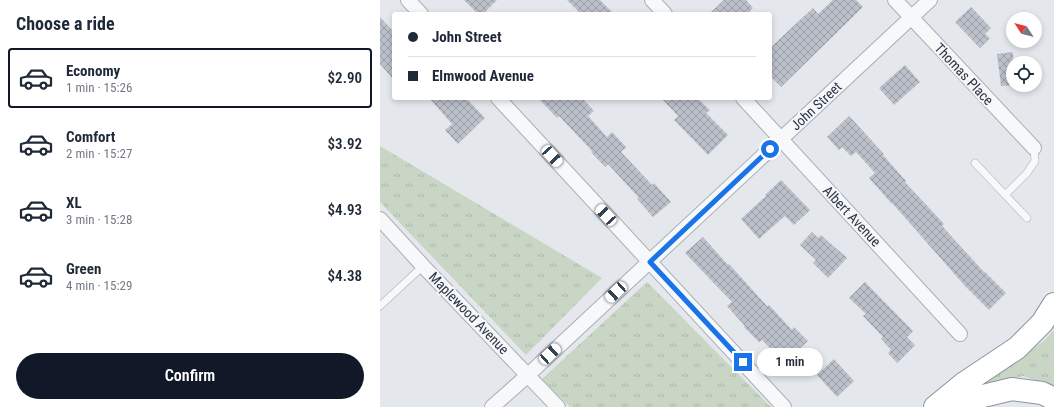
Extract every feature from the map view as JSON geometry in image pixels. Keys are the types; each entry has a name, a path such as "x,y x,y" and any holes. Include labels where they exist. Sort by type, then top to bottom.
{"highway":[{"path":"935,407 963,384 1017,348 1042,323 1054,304"},
{"path":"963,407 975,398 1012,389 1042,393 1054,399"}],"street":[{"path":"408,0 419,12"},
{"path":"652,0 663,12"},
{"name":"Thomas Place","path":"895,0 1034,148"},
{"name":"John Street","path":"492,407 650,262 930,0"},
{"path":"500,100 784,407"},
{"name":"Albert Avenue","path":"745,100 960,334"},
{"name":"Maplewood Avenue","path":"380,220 558,407"}],"lane":[{"path":"1005,195 1028,174 1034,161 1034,148"},
{"path":"975,163 1027,218"},
{"path":"380,306 423,266"}],"green space":[{"path":"380,146 602,278 526,355 380,202"},
{"path":"647,282 771,407 570,407 542,379"},
{"path":"1054,330 1054,387 1023,376 980,386 1045,340"}],"building":[{"path":"464,0 497,0 485,12 476,12"},
{"path":"567,0 600,0 612,12 579,12"},
{"path":"724,0 746,0 753,8 749,12 711,12"},
{"path":"833,0 856,0 863,7 781,87 772,78 772,46 813,8 818,14"},
{"path":"971,7 991,28 985,34 990,38 980,48 955,22"},
{"path":"380,17 392,30 392,78 380,64"},
{"path":"1013,52 1013,56 1006,56 1006,86 1001,86 997,54"},
{"path":"905,65 920,82 894,105 879,88"},
{"path":"431,100 468,100 485,118 458,144 445,130 452,124"},
{"path":"540,100 584,100 594,111 588,116 607,137 612,132 626,147 621,152 652,185 654,183 671,202 653,217 637,199 639,198 608,164 605,167 559,116 557,118"},
{"path":"663,100 699,100 710,110 706,113 728,135 708,155 674,120 678,116"},
{"path":"849,116 884,154 883,155 906,181 905,182 944,224 942,226 984,272 1006,293 989,310 965,286 869,178 875,173 856,152 851,156 842,147 839,150 827,137"},
{"path":"781,180 810,210 794,225 785,216 759,239 741,219"},
{"path":"812,232 818,238 821,235 847,258 828,278 813,263 816,260 800,245"},
{"path":"703,237 767,306 769,305 792,330 794,327 808,341 784,363 762,340 759,342 744,327 745,326 727,306 732,302 685,253"},
{"path":"865,282 913,331 907,337 915,345 897,363 888,353 891,350 881,339 883,337 863,316 866,314 849,298"},
{"path":"834,359 854,381 837,397 817,375"}],"route":[{"path":"743,362 650,262 770,149"}]}
